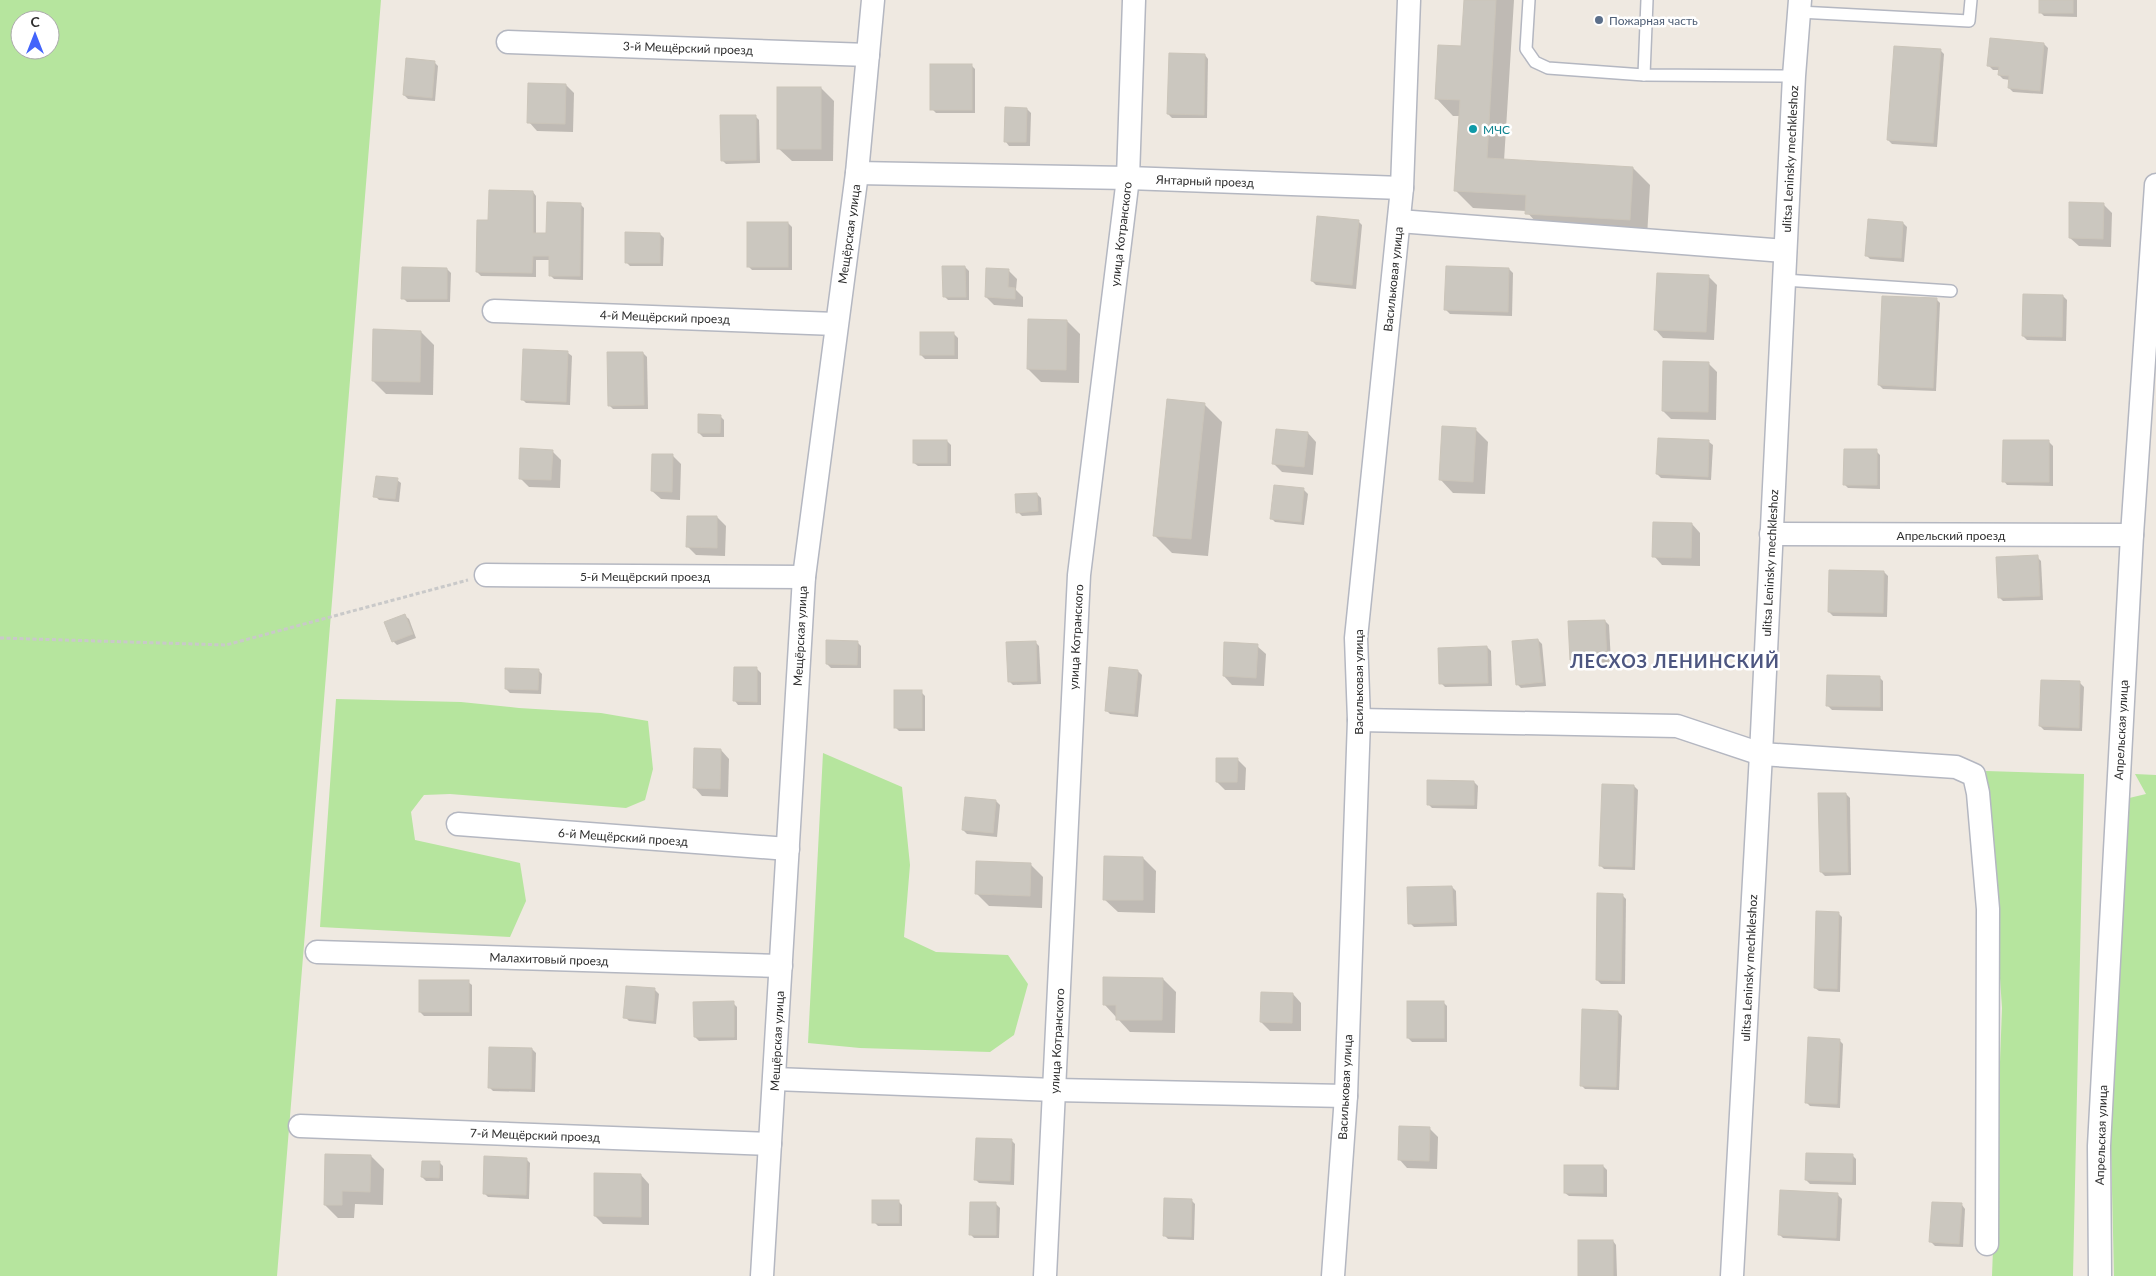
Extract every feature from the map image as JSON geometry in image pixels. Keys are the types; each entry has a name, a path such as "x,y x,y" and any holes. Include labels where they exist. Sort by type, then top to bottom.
{"street":[{"name":"Мещёрская улица","path":"762,1276 804,577 857,173 873,0"},
{"name":"улица Котранского","path":"1045,1276 1079,575 1128,178 1134,0"},
{"name":"Васильковая улица","path":"1333,1276 1346,1096 1359,720 1356,638 1402,188 1409,0"},
{"name":"ulitsa Leninsky mechkleshoz","path":"1732,1276 1799,6"},
{"name":"3-й Мещёрский проезд","path":"508,42 868,55"},
{"name":"Янтарный проезд","path":"857,173 1128,178 1402,188"},
{"name":"Апрельская улица","path":"2100,1276 2099,1146 2132,535 2156,185"},
{"path":"1399,221 1785,251"},
{"name":"4-й Мещёрский проезд","path":"494,311 836,324"},
{"name":"Апрельский проезд","path":"1771,534 2132,535"},
{"name":"5-й Мещёрский проезд","path":"486,575 804,577"},
{"path":"1359,720 1677,726 1761,754 1956,767 1974,775 1978,793 1988,909 1987,1244"},
{"name":"6-й Мещёрский проезд","path":"458,824 788,849"},
{"name":"Малахитовый проезд","path":"316,952 782,966"},
{"path":"775,1079 1055,1090 1346,1096"},
{"name":"7-й Мещёрский проезд","path":"300,1126 770,1144"}],"lane":[{"path":"1530,0 1526,50 1535,62 1548,68 1644,75 1794,76"},
{"path":"1644,75 1647,0"},
{"path":"1799,6 1969,21 1971,0"},
{"path":"1784,280 1951,290"}],"path":[{"path":"0,638 226,645 486,575"}],"green space":[{"path":"0,0 381,0 277,1276 0,1276"},
{"path":"336,699 461,702 601,713 648,721 653,769 645,800 626,808 450,794 424,795 411,812 415,840 520,863 526,901 510,937 320,927"},
{"path":"823,753 902,787 910,865 904,937 936,952 1008,955 1028,984 1014,1035 990,1052 860,1048 808,1043"},
{"path":"1986,771 2084,774 2073,1276 1992,1276 2002,1008"},
{"path":"2135,774 2156,775 2156,1276 2114,1276 2111,1145 2117,943 2125,799 2146,794"}],"building":[{"name":"МЧС","path":"1464,0 1496,0 1487,158 1633,167 1630,220 1525,214 1526,195 1454,191 1460,100 1435,99 1438,45 1461,46"},
{"path":"2039,0 2073,0 2073,13 2039,13"},
{"path":"1990,38 2044,43 2040,91 2008,88 2009,76 1998,75 1999,67 1987,66"},
{"path":"1894,46 1941,49 1933,143 1887,140"},
{"path":"1169,53 1205,54 1204,115 1167,114"},
{"path":"406,58 435,61 432,98 403,95"},
{"path":"930,64 972,64 972,110 930,110"},
{"path":"528,83 566,84 565,124 527,123"},
{"path":"777,87 821,87 821,149 777,149"},
{"path":"1005,107 1027,108 1026,142 1004,142"},
{"path":"720,115 756,115 756,160 721,161"},
{"path":"489,190 533,191 533,233 546,233 547,202 581,203 580,276 549,276 549,256 533,256 532,273 476,272 477,220 488,220"},
{"path":"2069,202 2104,203 2103,239 2069,238"},
{"path":"1317,216 1359,220 1352,285 1311,281"},
{"path":"1868,219 1903,222 1901,258 1865,256"},
{"path":"747,222 788,222 788,267 747,267"},
{"path":"625,232 660,233 660,263 625,263"},
{"path":"942,266 965,266 966,297 943,297"},
{"path":"1446,266 1509,268 1508,312 1444,310"},
{"path":"402,267 447,268 447,299 401,299"},
{"path":"986,268 1009,269 1008,287 1015,288 1015,299 985,297"},
{"path":"1657,273 1709,275 1706,332 1654,330"},
{"path":"2023,294 2063,295 2062,337 2022,336"},
{"path":"1882,296 1937,298 1933,388 1878,385"},
{"path":"1028,319 1067,320 1066,370 1027,369"},
{"path":"373,329 421,331 420,382 372,381"},
{"path":"920,332 954,332 954,355 920,355"},
{"path":"523,349 568,351 566,402 521,400"},
{"path":"607,352 643,352 644,405 608,406"},
{"path":"1663,361 1709,362 1708,412 1662,411"},
{"path":"1167,399 1205,403 1191,539 1153,536"},
{"path":"698,414 721,415 720,433 698,433"},
{"path":"1442,426 1476,428 1473,482 1439,480"},
{"path":"1276,429 1308,432 1304,467 1272,464"},
{"path":"1658,438 1709,440 1708,477 1656,474"},
{"path":"913,440 947,440 947,463 913,463"},
{"path":"2003,440 2049,440 2049,482 2002,482"},
{"path":"520,448 553,450 551,480 519,479"},
{"path":"1844,449 1877,449 1877,485 1843,485"},
{"path":"652,454 673,454 672,492 651,491"},
{"path":"376,476 398,478 395,499 373,497"},
{"path":"1274,485 1304,488 1301,522 1270,519"},
{"path":"1037,493 1038,511 1016,513 1015,494"},
{"path":"687,516 717,516 717,548 686,547"},
{"path":"1653,522 1692,523 1691,558 1652,557"},
{"path":"2038,555 2040,596 1998,598 1996,557"},
{"path":"1829,570 1884,571 1883,613 1828,612"},
{"path":"405,614 413,634 392,642 384,622"},
{"path":"1605,620 1607,659 1570,660 1568,621"},
{"path":"1538,639 1543,682 1516,685 1512,641"},
{"path":"826,640 858,641 857,665 826,664"},
{"path":"1036,641 1037,681 1008,682 1006,642"},
{"path":"1224,642 1258,644 1256,678 1223,676"},
{"path":"1487,646 1488,683 1439,684 1438,648"},
{"path":"734,667 757,667 757,702 733,701"},
{"path":"1109,667 1138,670 1134,714 1105,711"},
{"path":"505,668 539,669 538,690 505,689"},
{"path":"1827,675 1880,676 1880,707 1826,706"},
{"path":"2041,680 2080,681 2079,728 2039,726"},
{"path":"894,690 922,690 922,728 894,728"},
{"path":"694,748 721,749 720,789 693,788"},
{"path":"1216,758 1238,758 1237,782 1216,782"},
{"path":"1427,780 1474,781 1474,805 1427,805"},
{"path":"1602,784 1634,785 1632,867 1599,866"},
{"path":"1818,793 1846,793 1848,872 1820,872"},
{"path":"965,797 996,800 993,833 962,830"},
{"path":"1104,856 1143,857 1143,900 1103,900"},
{"path":"976,861 1031,863 1030,896 975,894"},
{"path":"1452,886 1454,922 1408,924 1407,887"},
{"path":"1597,893 1623,894 1621,981 1596,980"},
{"path":"1816,911 1839,912 1837,989 1814,988"},
{"path":"1103,977 1163,978 1162,1020 1116,1020 1116,1005 1103,1005"},
{"path":"419,980 469,980 469,1012 419,1012"},
{"path":"626,986 655,988 653,1021 623,1018"},
{"path":"1261,992 1293,993 1292,1023 1260,1022"},
{"path":"734,1001 734,1037 694,1037 693,1002"},
{"path":"1407,1001 1444,1001 1444,1038 1407,1038"},
{"path":"1582,1009 1618,1011 1616,1087 1580,1086"},
{"path":"1808,1037 1840,1039 1837,1104 1805,1103"},
{"path":"489,1047 532,1048 531,1089 488,1088"},
{"path":"1399,1126 1430,1127 1429,1161 1398,1160"},
{"path":"976,1138 1012,1139 1010,1181 974,1180"},
{"path":"1806,1153 1853,1154 1852,1182 1805,1180"},
{"path":"325,1154 371,1155 370,1192 342,1191 342,1205 324,1205"},
{"path":"484,1156 527,1158 526,1195 483,1194"},
{"path":"422,1161 440,1161 439,1178 421,1177"},
{"path":"1564,1165 1603,1165 1603,1193 1564,1193"},
{"path":"594,1173 641,1174 641,1217 594,1216"},
{"path":"1780,1190 1838,1193 1836,1238 1778,1235"},
{"path":"1164,1198 1192,1199 1191,1237 1163,1236"},
{"path":"872,1200 899,1200 899,1223 872,1223"},
{"path":"970,1202 996,1202 996,1235 969,1235"},
{"path":"1932,1202 1962,1203 1959,1244 1929,1242"},
{"path":"1578,1240 1613,1240 1613,1276 1578,1276"}],"place":[{"name":"Пожарная часть","path":"1599,20"},
{"name":"МЧС","path":"1473,129"}],"district":[{"name":"ЛЕСХОЗ ЛЕНИНСКИЙ","path":"1675,661"}]}
